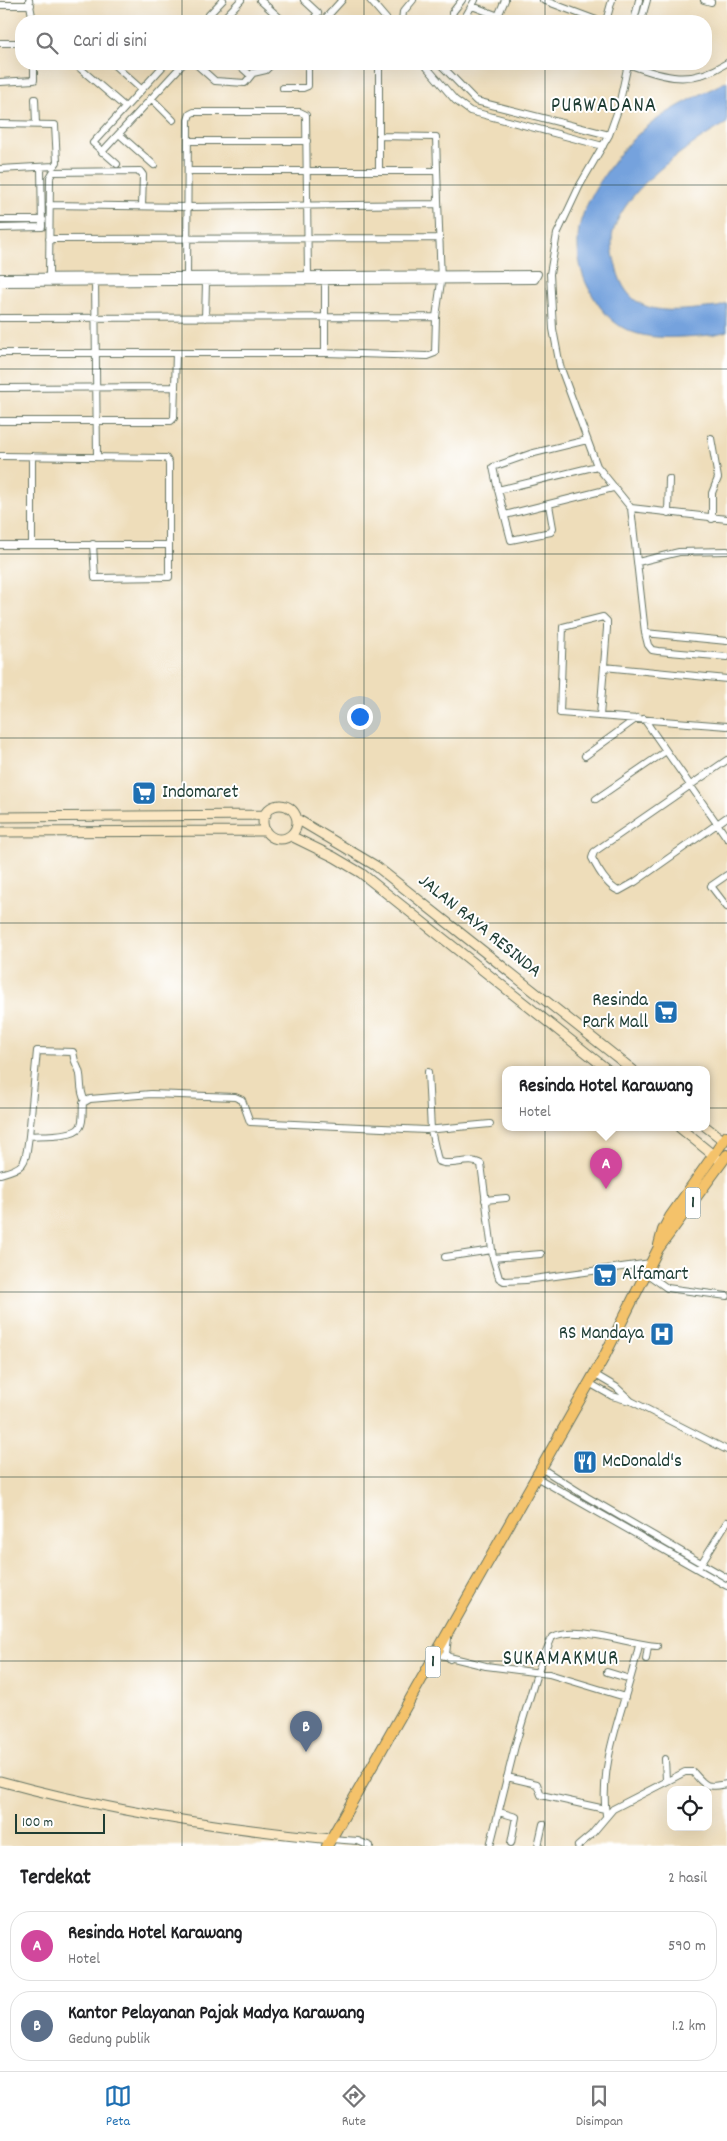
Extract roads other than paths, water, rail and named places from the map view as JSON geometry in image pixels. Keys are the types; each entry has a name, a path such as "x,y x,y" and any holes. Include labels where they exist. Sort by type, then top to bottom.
{"main road":[{"name":"1","path":"658,1250 663,1230 670,1217 713,1155 723,1137"},
{"name":"1","path":"329,1843 592,1378 651,1262 725,1158"}],"street":[{"path":"209,15 223,0"},
{"path":"228,15 241,0"},
{"path":"260,0 276,15"},
{"path":"304,0 318,13 316,15"},
{"path":"328,15 342,0"},
{"path":"370,0 383,15"},
{"path":"403,15 413,0"},
{"path":"453,15 452,13 462,0"},
{"path":"498,15 505,0"},
{"path":"543,0 583,15"},
{"path":"608,15 612,0"},
{"path":"635,15 639,0"},
{"path":"643,15 647,0"},
{"path":"0,5 30,3"},
{"path":"466,15 473,3 496,15"},
{"path":"0,43 15,43"},
{"path":"644,70 658,75 691,78 716,70 727,63"},
{"path":"0,82 34,80 34,70"},
{"path":"82,70 125,108"},
{"path":"120,70 142,89"},
{"path":"116,164 93,143 159,70"},
{"path":"102,152 177,70"},
{"path":"203,70 215,81 245,83 253,72 266,70"},
{"path":"244,70 250,76"},
{"path":"283,88 306,87 309,82 308,70"},
{"path":"378,70 379,170"},
{"path":"429,70 461,106 470,111 603,146"},
{"path":"446,70 476,100 609,135"},
{"path":"627,70 618,110 609,135 580,185 561,224 555,242 550,274 553,329 560,366 597,466 612,488 631,508 645,633 652,650 727,658"},
{"path":"151,98 174,120"},
{"path":"35,99 36,124"},
{"path":"191,279 188,240 188,141 189,116 194,112 300,112 306,118 308,276"},
{"path":"0,124 53,124 57,128 58,162 54,166 41,168 0,169"},
{"path":"119,134 154,165"},
{"path":"0,353 325,353 431,356 437,348 436,317 440,279 436,137 379,136"},
{"path":"188,141 306,141"},
{"path":"0,228 42,228 41,168"},
{"path":"49,277 50,177 53,172 137,170 143,175 142,206"},
{"path":"188,172 437,171"},
{"path":"49,205 188,207 433,204 438,200"},
{"path":"0,220 43,220"},
{"path":"49,239 440,238"},
{"path":"0,283 308,276 440,279 535,280 538,274 440,279 325,282 206,283 191,279"},
{"path":"0,277 49,277 95,280"},
{"path":"95,280 97,318 97,456"},
{"path":"325,282 325,353"},
{"path":"205,318 206,283"},
{"path":"0,318 324,319 436,317"},
{"path":"0,421 171,421 174,418 176,352"},
{"path":"0,388 175,387"},
{"path":"711,438 718,478 712,493 712,519"},
{"path":"549,505 552,528 548,534 511,540 493,467 530,454 587,440"},
{"path":"0,456 162,456 168,460 169,578 94,577 93,544"},
{"path":"32,456 32,545"},
{"path":"498,490 597,466"},
{"path":"668,513 669,479"},
{"path":"505,515 612,488"},
{"path":"631,508 712,519 727,519"},
{"path":"0,545 169,545"},
{"path":"638,562 679,552 727,551"},
{"path":"600,716 608,628 605,618 564,626 560,713 727,726"},
{"path":"645,633 727,640"},
{"path":"604,667 727,679"},
{"path":"641,719 666,751 727,838"},
{"path":"584,756 641,719"},
{"path":"596,799 666,751"},
{"path":"727,760 594,852 592,858 614,889 622,890 727,817"},
{"path":"0,832 265,831 277,840 291,836 297,828 297,819 291,809 279,805 272,807 263,823 265,831"},
{"path":"0,817 266,815"},
{"name":"JALAN RAYA RESINDA","path":"297,819 376,866 628,1066"},
{"name":"JALAN RAYA RESINDA","path":"291,836 348,865 602,1066"},
{"path":"727,875 711,886 727,907"},
{"path":"427,926 437,913"},
{"path":"587,1055 597,1042"},
{"path":"0,1174 22,1166 29,1136 37,1051 73,1052 73,1062 78,1068 80,1092 85,1101 82,1123 76,1132 29,1136"},
{"path":"428,1072 436,1158 441,1163 475,1161 481,1164 493,1258 499,1278 504,1280 651,1262"},
{"path":"85,1101 151,1094 235,1097 242,1100 249,1120 252,1122 432,1130 490,1124"},
{"path":"710,1129 723,1137"},
{"path":"684,1131 713,1155 725,1158"},
{"path":"485,1200 506,1198"},
{"path":"446,1257 492,1250"},
{"path":"493,1258 540,1254"},
{"path":"646,1273 667,1288 727,1296"},
{"path":"592,1378 612,1396 631,1401 727,1450"},
{"path":"592,1378 616,1387 631,1401"},
{"path":"538,1472 587,1497 727,1578"},
{"path":"538,1472 697,1570 727,1586"},
{"path":"697,1570 727,1522"},
{"path":"449,1633 446,1654 452,1660"},
{"path":"490,1846 500,1812 507,1777 537,1673 552,1637 557,1634 593,1635 639,1645 657,1646"},
{"path":"606,1812 610,1753 639,1645"},
{"path":"646,1659 648,1646"},
{"path":"437,1654 452,1660 537,1673 577,1682 625,1697"},
{"path":"607,1672 630,1679"},
{"path":"665,1759 666,1780"},
{"path":"578,1846 591,1835 606,1812 666,1780 690,1771 704,1785 727,1784"},
{"path":"507,1777 537,1784 541,1795 606,1812"},
{"path":"0,1781 153,1816 329,1843 358,1841 370,1846"},
{"path":"500,1812 516,1817 511,1843"},
{"path":"538,1846 543,1824"}],"water":[{"path":"727,81 727,123 677,155 644,184 620,215 613,232 612,241 617,270 624,287 633,298 644,305 657,309 671,310 718,307 727,304 727,331 710,335 683,337 638,334 615,323 596,302 588,287 578,254 581,220 597,186 613,162 630,142 668,112"}],"place":[{"name":"Indomaret","path":"144,793"},
{"name":"Resinda Park Mall","path":"666,1012"},
{"name":"Resinda Hotel Karawang","path":"606,1189"},
{"name":"Alfamart","path":"605,1275"},
{"name":"RS Mandaya","path":"662,1334"},
{"name":"McDonald's","path":"585,1462"},
{"name":"Kantor Pelayanan Pajak Madya Karawang","path":"306,1752"}],"district":[{"name":"PURWADANA","path":"604,107"},
{"name":"SUKAMAKMUR","path":"561,1660"}]}
